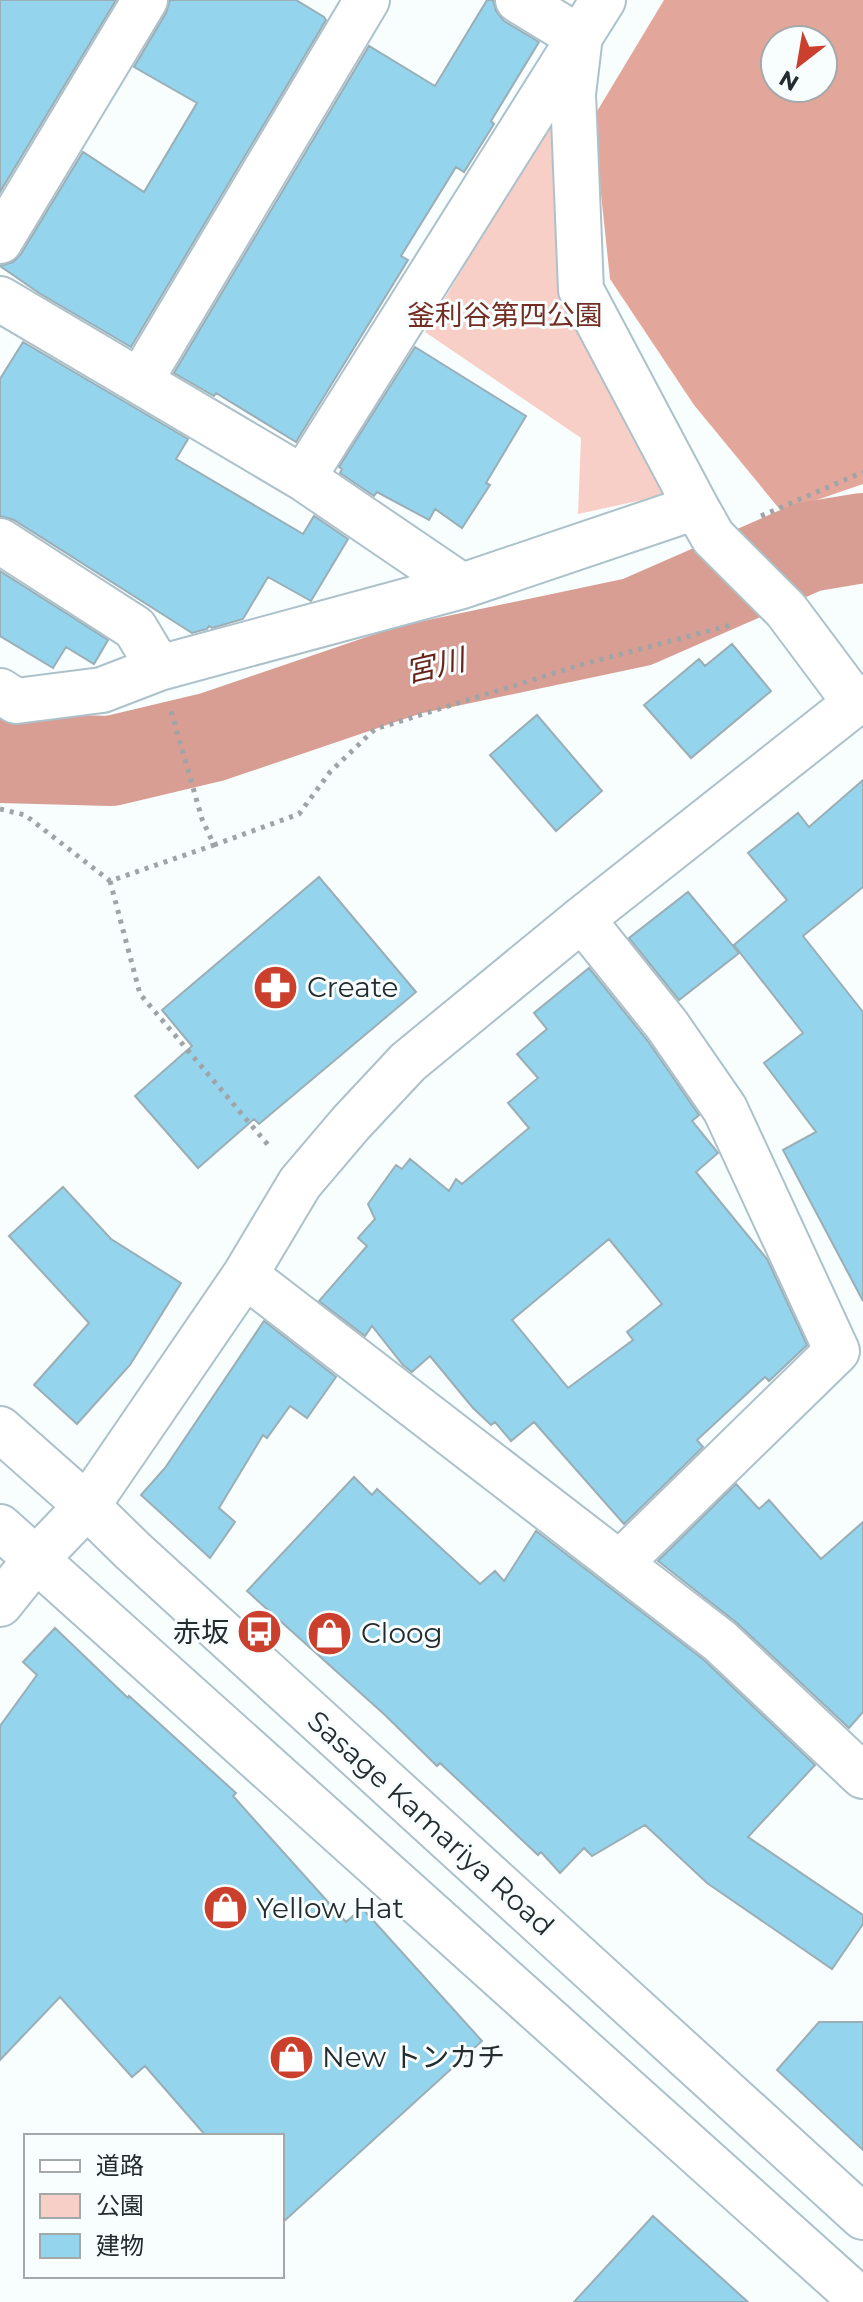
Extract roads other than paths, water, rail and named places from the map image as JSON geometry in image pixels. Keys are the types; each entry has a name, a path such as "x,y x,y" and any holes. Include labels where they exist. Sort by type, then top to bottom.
{"street":[{"path":"0,241 145,0"},
{"path":"140,381 367,0"},
{"path":"518,0 580,38"},
{"path":"303,478 603,0"},
{"path":"0,1604 36,1559 87,1506 245,1275 300,1183 408,1062 859,699 786,610 705,522 581,290 573,94 580,38"},
{"path":"0,299 303,478 462,586"},
{"path":"0,691 16,701 102,690 159,668 705,522"},
{"path":"0,541 135,628 159,668"},
{"path":"582,919 667,1025 725,1109 837,1351 620,1563"},
{"path":"245,1275 720,1641 863,1776"},
{"name":"Sasage Kamariya Road","path":"0,1429 863,2217"},
{"path":"0,1527 863,2302"}],"waterway":[{"name":"宮川","path":"0,758 111,761 212,737 409,670 637,622 808,547 863,538"}],"place":[{"name":"Create","path":"276,987"},
{"name":"赤坂","path":"260,1632"},
{"name":"Cloog","path":"330,1633"},
{"name":"Yellow Hat","path":"225,1908"},
{"name":"New トンカチ","path":"291,2057"}],"park label":[{"name":"釜利谷第四公園","path":"505,315"}]}
